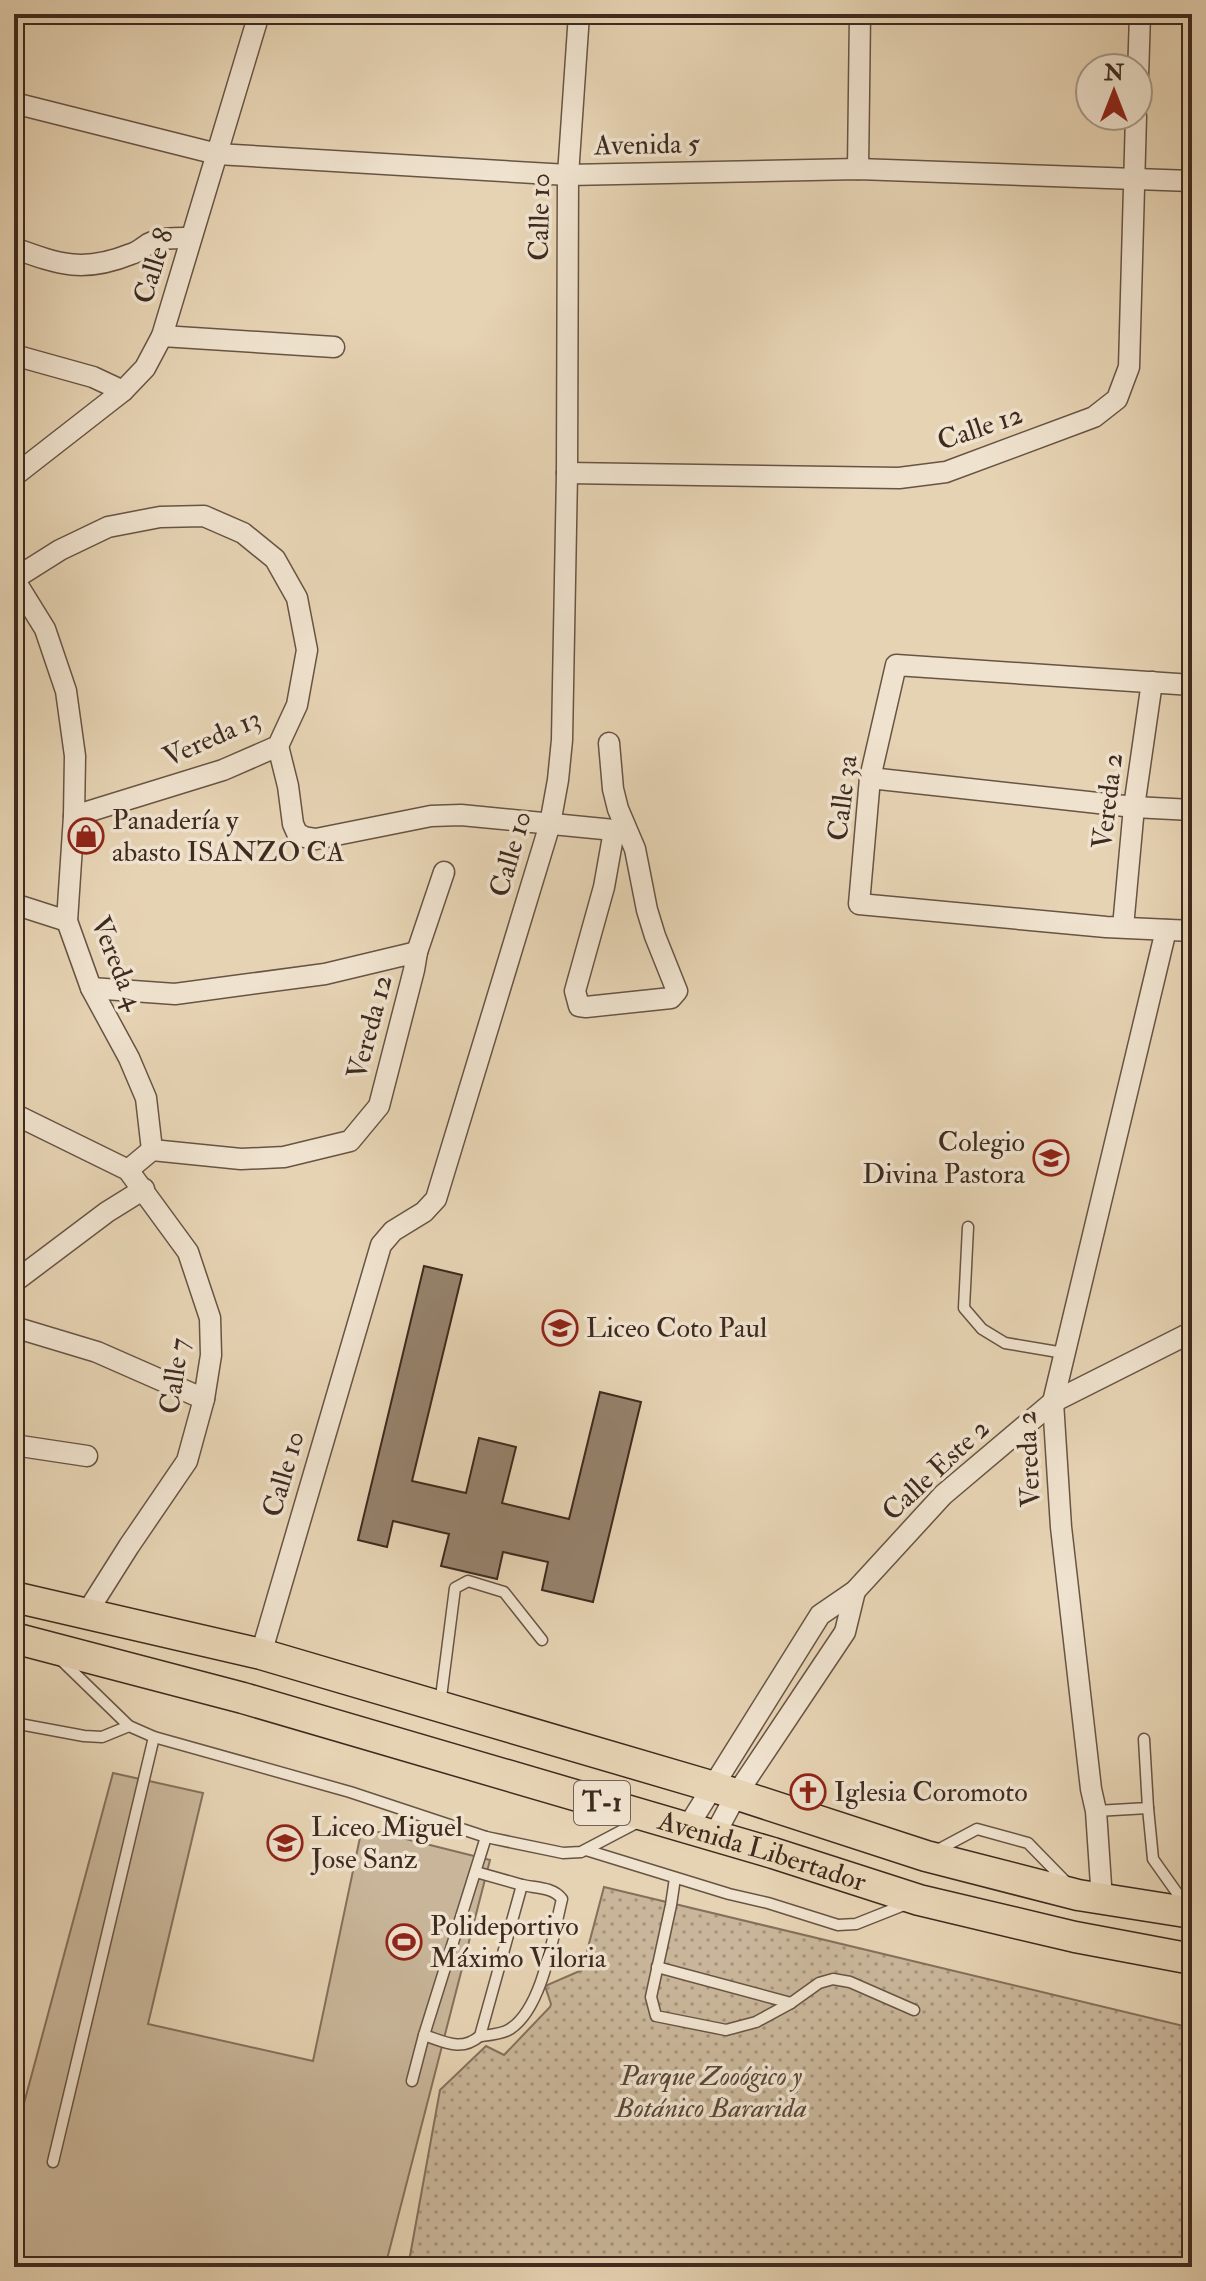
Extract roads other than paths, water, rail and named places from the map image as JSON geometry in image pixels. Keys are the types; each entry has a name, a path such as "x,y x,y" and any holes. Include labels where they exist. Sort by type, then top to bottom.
{"main road":[{"name":"Avenida Libertador","path":"14,1597 261,1654 725,1791 926,1856 1090,1898 1192,1913"},
{"name":"Avenida Libertador","path":"14,1638 243,1698 701,1832 919,1900 1075,1937 1192,1959"}],"street":[{"name":"Calle 8","path":"14,476 123,391 145,368 162,336 259,14"},
{"name":"Calle 10","path":"261,1654 381,1245 393,1231 424,1212 436,1199 550,824 562,740 568,175 579,14"},
{"path":"858,169 860,14"},
{"path":"1139,52 1140,14"},
{"name":"Avenida 5","path":"14,103 217,154 568,175 858,169 1192,181"},
{"name":"Calle 12","path":"567,473 899,478 946,472 1094,417 1117,399 1129,367 1135,132"},
{"path":"14,248 68,265 96,266 137,252 150,242 191,238"},
{"path":"162,336 334,347"},
{"path":"14,355 93,377 123,391"},
{"name":"Vereda 13","path":"14,579 60,550 108,527 160,517 204,516 243,533 275,559 297,598 307,650 297,705 278,746 223,770 74,816"},
{"name":"Vereda 4","path":"14,579 45,629 66,691 75,756 67,921 91,988 129,1058 146,1098 152,1150"},
{"name":"Calle 3a","path":"1192,685 896,665 870,778 859,904 1192,931"},
{"name":"Vereda 2","path":"1123,927 1134,807 1152,682"},
{"path":"278,746 293,824 297,833 304,837 316,839 431,816 461,815 621,831 635,849 647,910 677,991 671,998 586,1007 579,1006 575,991 621,831 609,743"},
{"path":"870,778 1134,807 1192,810"},
{"path":"417,952 444,872"},
{"path":"14,904 67,921"},
{"name":"Vereda 2","path":"1090,1898 1096,1811 1061,1527 1053,1402 1166,930"},
{"name":"Vereda 12","path":"91,988 175,994 325,974 417,952 379,1106 350,1141 269,1158 241,1159 152,1150"},
{"name":"Calle 7","path":"19,1121 128,1170 188,1252 210,1318 211,1355 204,1399 187,1461 86,1614"},
{"path":"128,1170 152,1150"},
{"path":"14,1282 107,1212 144,1189"},
{"path":"14,1327 97,1352 204,1399"},
{"name":"Calle Este 2","path":"701,1832 820,1615 855,1591 943,1495 1053,1402 1192,1332"},
{"path":"14,1445 87,1456"},
{"name":"Calle Este 2","path":"725,1791 845,1632 855,1591"}],"lane":[{"path":"968,1227 964,1308 982,1329 1005,1343 1064,1353"},
{"path":"439,1707 455,1588 468,1581 504,1592 542,1640"},
{"path":"47,1646 129,1726 154,1737 350,1792 486,1837 563,1853 581,1852 649,1817"},
{"path":"14,1723 102,1737 129,1726"},
{"path":"53,2162 154,1737"},
{"path":"1144,1739 1153,1859 1192,1913"},
{"path":"1096,1811 1148,1808"},
{"path":"412,2081 486,1837"},
{"path":"586,1850 838,1925 856,1924 919,1900"},
{"path":"424,2035 454,2045 471,2044 480,2036 509,2030 530,2008 541,1983 562,1899 550,1890 476,1872"},
{"path":"675,1878 651,1997 656,2016 726,2030 756,2022 819,1983 833,1979 850,1982 914,2010"},
{"path":"480,2036 522,1885"},
{"path":"657,1967 791,2003"}],"place":[{"name":"Panadería y abasto ISANZO CA","path":"86,836"},
{"name":"Colegio Divina Pastora","path":"1051,1158"},
{"name":"Liceo Coto Paul","path":"560,1328"},
{"name":"Iglesia Coromoto","path":"808,1792"},
{"name":"Liceo Miguel Jose Sanz","path":"285,1843"},
{"name":"Polideportivo Máximo Viloria","path":"404,1942"}],"park label":[{"name":"Parque Zooógico y Botánico Bararida","path":"711,2092"}]}
